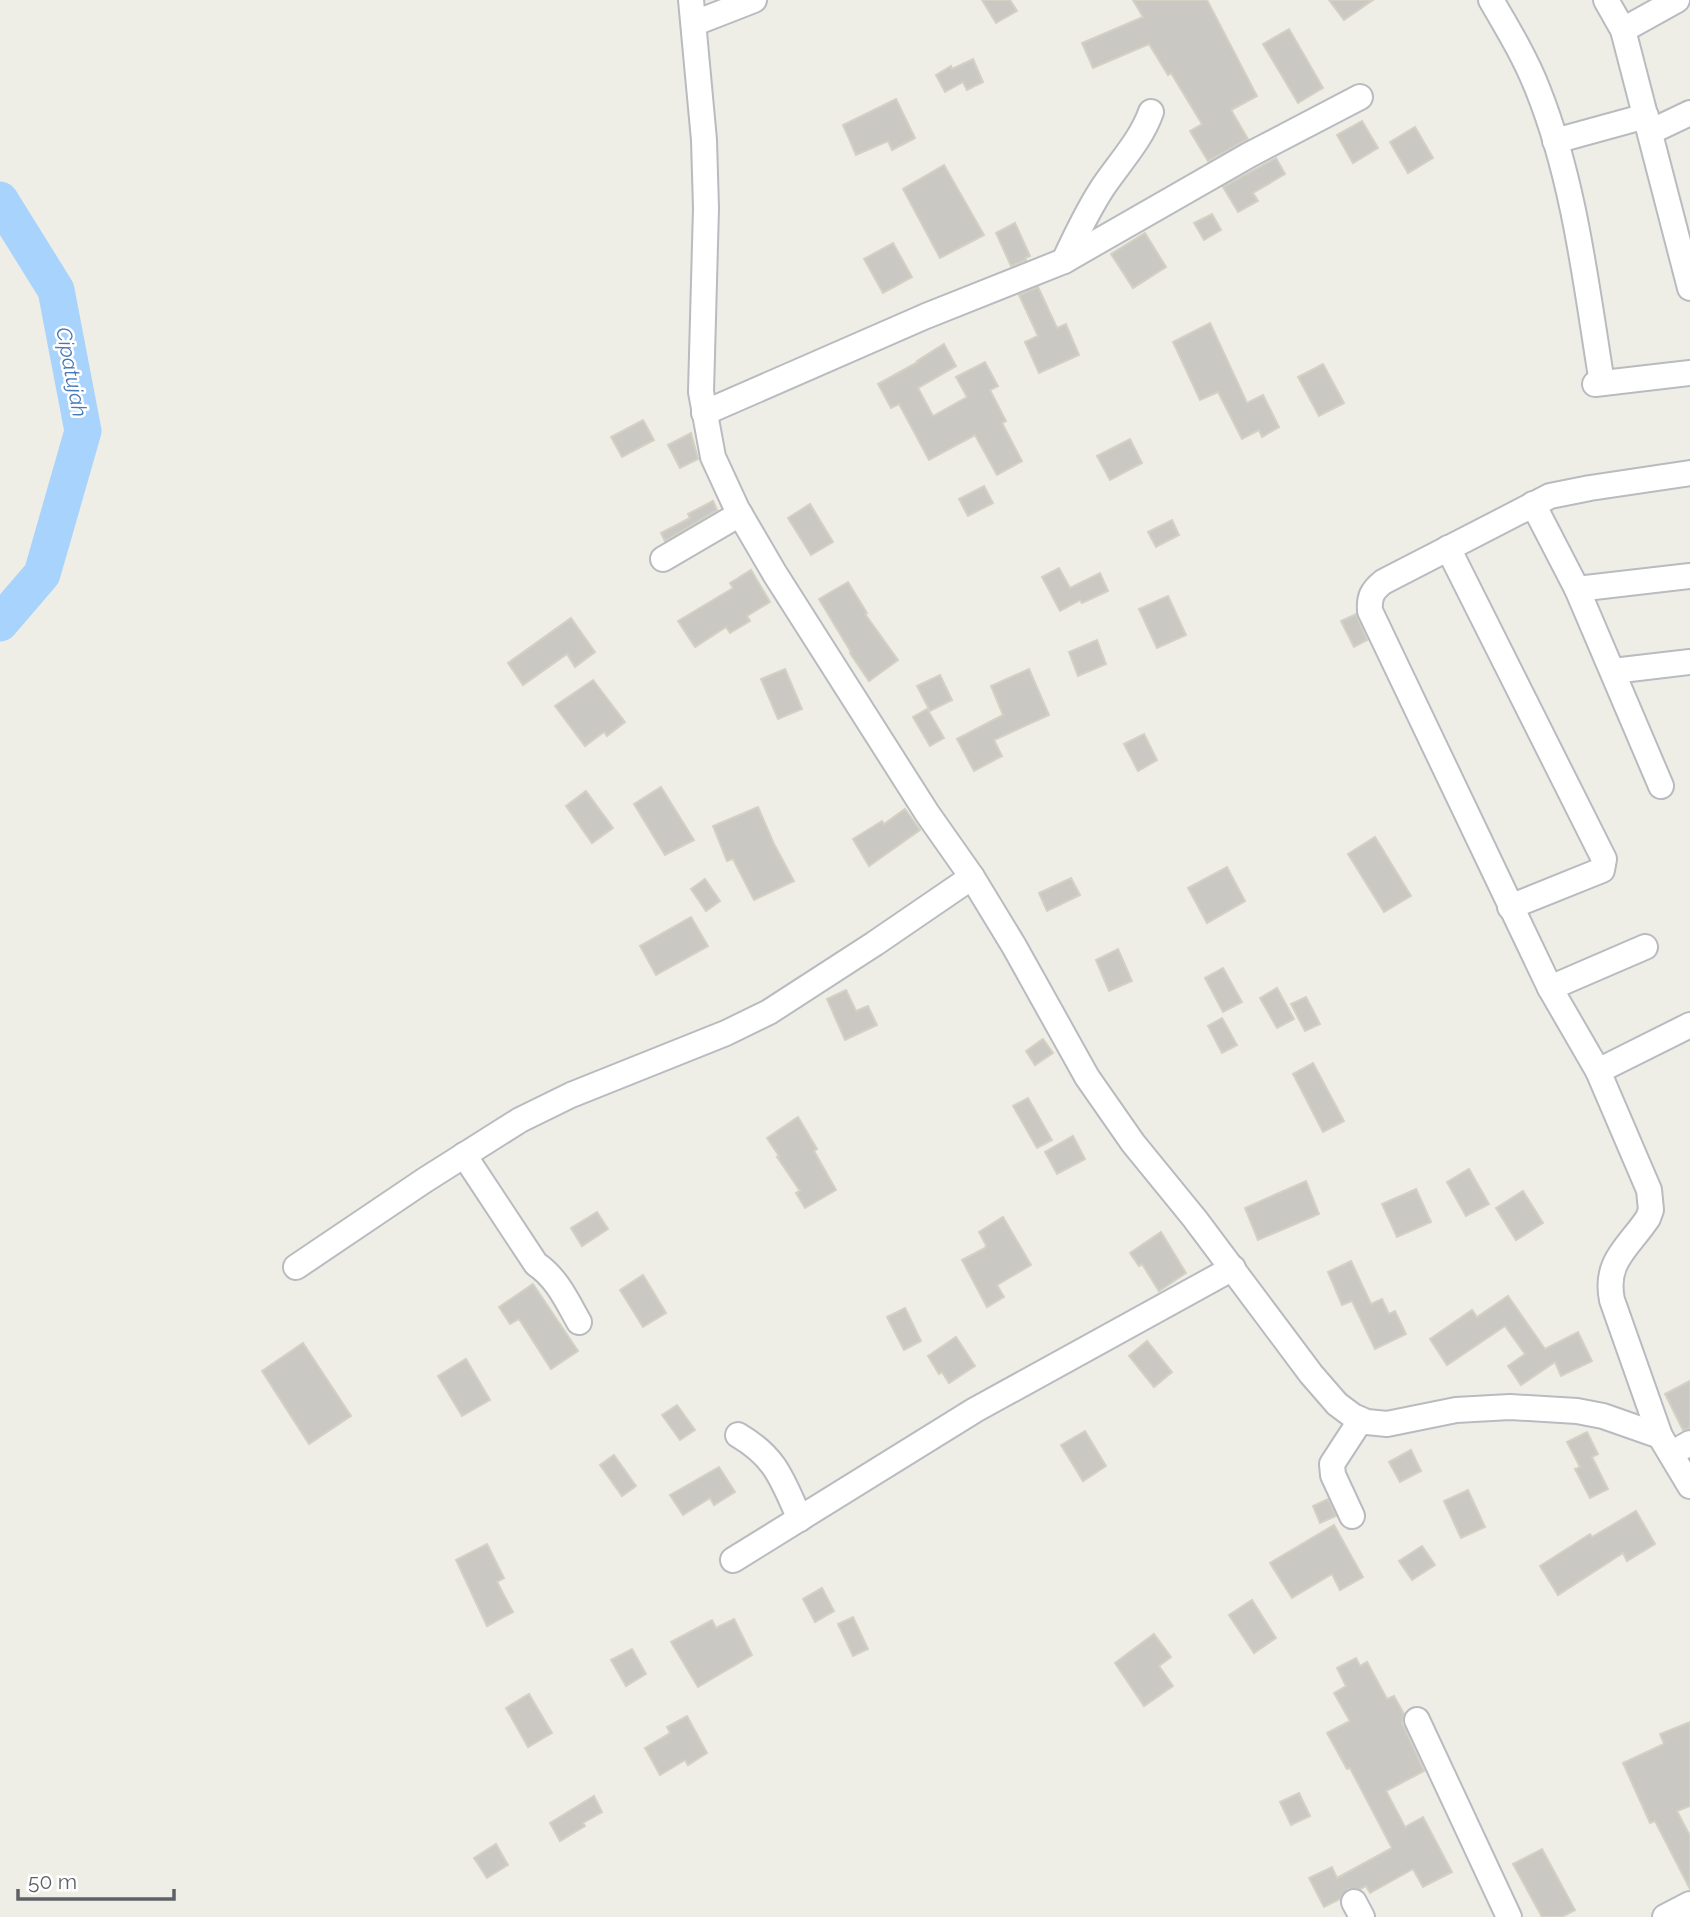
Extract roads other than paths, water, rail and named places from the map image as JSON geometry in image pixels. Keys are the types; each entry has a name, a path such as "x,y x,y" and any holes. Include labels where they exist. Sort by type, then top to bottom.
{"street":[{"path":"754,0 693,11 704,140 706,208 702,352 704,413 713,457 740,514 775,574 920,802 972,877 1087,1077 1133,1143 1233,1268 1311,1374 1337,1404 1360,1421 1387,1424 1456,1410 1510,1407 1545,1409 1603,1416 1674,1444"},
{"path":"1491,0 1532,77 1555,141 1580,244 1599,384 1690,373"},
{"path":"1605,0 1623,30 1648,124 1681,219 1690,288"},
{"path":"1623,30 1677,0"},
{"path":"704,413 926,316 1064,261 1249,155 1360,97"},
{"path":"1064,261 1083,219 1139,138 1151,112"},
{"path":"1555,141 1648,124 1690,113"},
{"path":"1690,473 1550,496 1383,582 1374,589 1369,598 1370,611 1510,907 1550,988 1598,1070 1649,1190 1651,1210 1648,1218 1615,1262 1609,1286 1615,1310 1690,1486"},
{"path":"1534,505 1577,589 1661,786"},
{"path":"663,559 740,514"},
{"path":"1448,548 1604,859 1602,870 1510,907"},
{"path":"1577,589 1690,576"},
{"path":"1613,671 1690,662"},
{"path":"296,1267 520,1120 571,1095 726,1033 769,1012 972,877"},
{"path":"1550,988 1644,947"},
{"path":"1598,1070 1688,1030"},
{"path":"464,1155 536,1264 555,1281 579,1322"},
{"path":"733,1560 975,1410 1233,1268"},
{"path":"1352,1516 1333,1475 1332,1464 1360,1421"},
{"path":"738,1435 759,1447 771,1460 800,1519"},
{"path":"1416,1720 1509,1917"},
{"path":"1665,1917 1690,1904"}],"waterway":[{"name":"Cipatujah","path":"0,200 56,290 83,431 42,574 0,623"}]}
